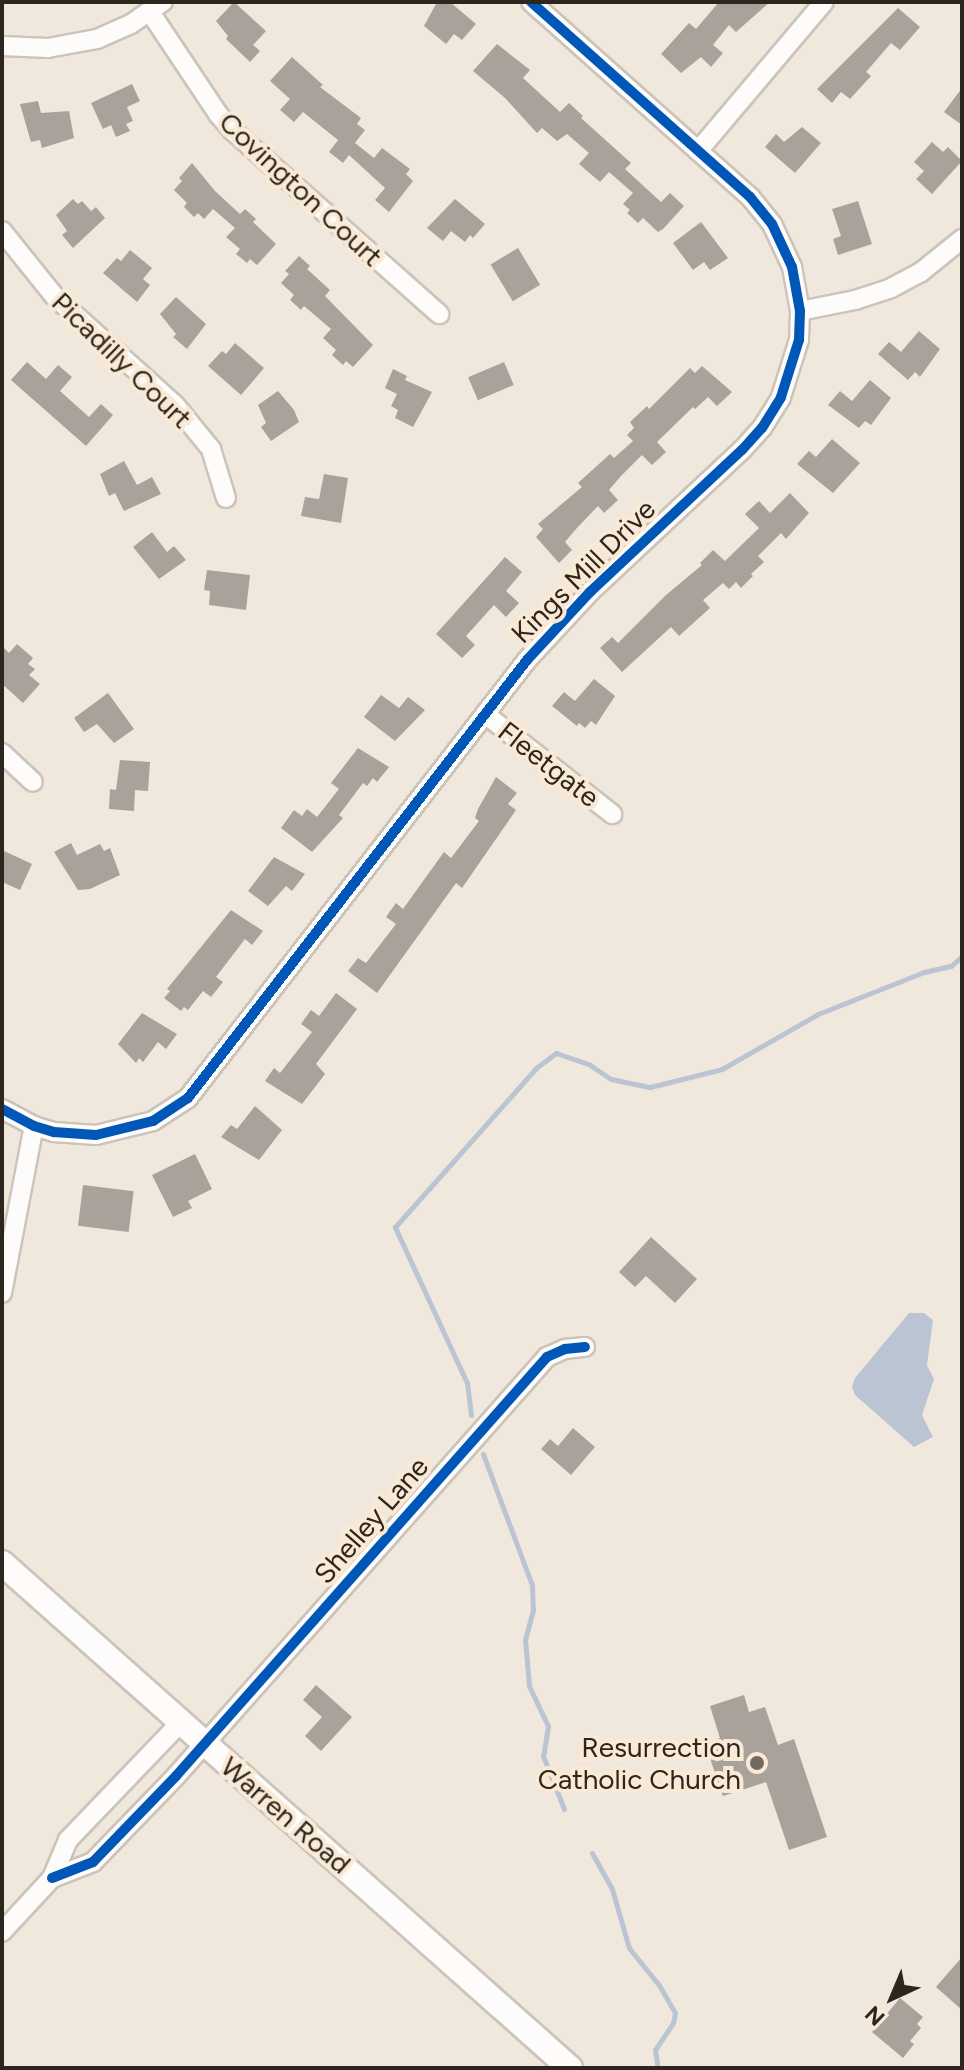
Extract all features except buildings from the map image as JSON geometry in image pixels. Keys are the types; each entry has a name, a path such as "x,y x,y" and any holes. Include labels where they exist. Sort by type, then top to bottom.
{"street":[{"name":"Kings Mill Drive","path":"2,1109 34,1126 73,1135 113,1133 153,1121 188,1098 485,714 569,613 762,428 781,397 793,369 800,311 792,267 772,224 750,197 531,2"},
{"path":"698,151 824,2"},
{"path":"2,46 72,45 114,32 157,7"},
{"name":"Covington Court","path":"157,7 218,114 233,131 439,314"},
{"name":"Picadilly Court","path":"2,231 55,297 175,405 211,449 226,498"},
{"path":"800,311 855,300 891,288 921,272 962,239"},
{"name":"Fleetgate","path":"485,714 612,814"},
{"path":"2,753 33,782"},
{"path":"2,1293 6,1244 34,1126"},
{"name":"Shelley Lane","path":"52,1878 93,1862 205,1744 547,1357 565,1349 585,1347"},
{"name":"Warren Road","path":"2,1563 570,2068"},
{"path":"2,1932 52,1878 68,1840 181,1722"}],"water":[{"path":"909,1313 924,1313 933,1320 927,1365 934,1379 922,1415 933,1437 914,1447 855,1395 852,1387 855,1378"}],"waterway":[{"path":"471,1415 467,1383 395,1227 536,1068 556,1053 590,1065 611,1079 650,1087 722,1069 818,1014 924,972 951,966 962,956"},
{"path":"483,1454 532,1585 533,1610 525,1639 529,1686 548,1726 543,1756 564,1809"},
{"path":"592,1853 612,1889 629,1948 659,1985 675,2013 673,2023 655,2050 658,2068"}],"cycle path":[{"path":"2,1109 34,1126 54,1132 96,1135 153,1121 188,1098 527,660 590,592 742,450 762,428 781,397 799,340 800,311 792,267 772,224 750,197 531,2"},
{"path":"52,1878 93,1862 176,1776 547,1357 565,1349 585,1347"}],"place":[{"name":"Resurrection Catholic Church","path":"757,1763"}]}
